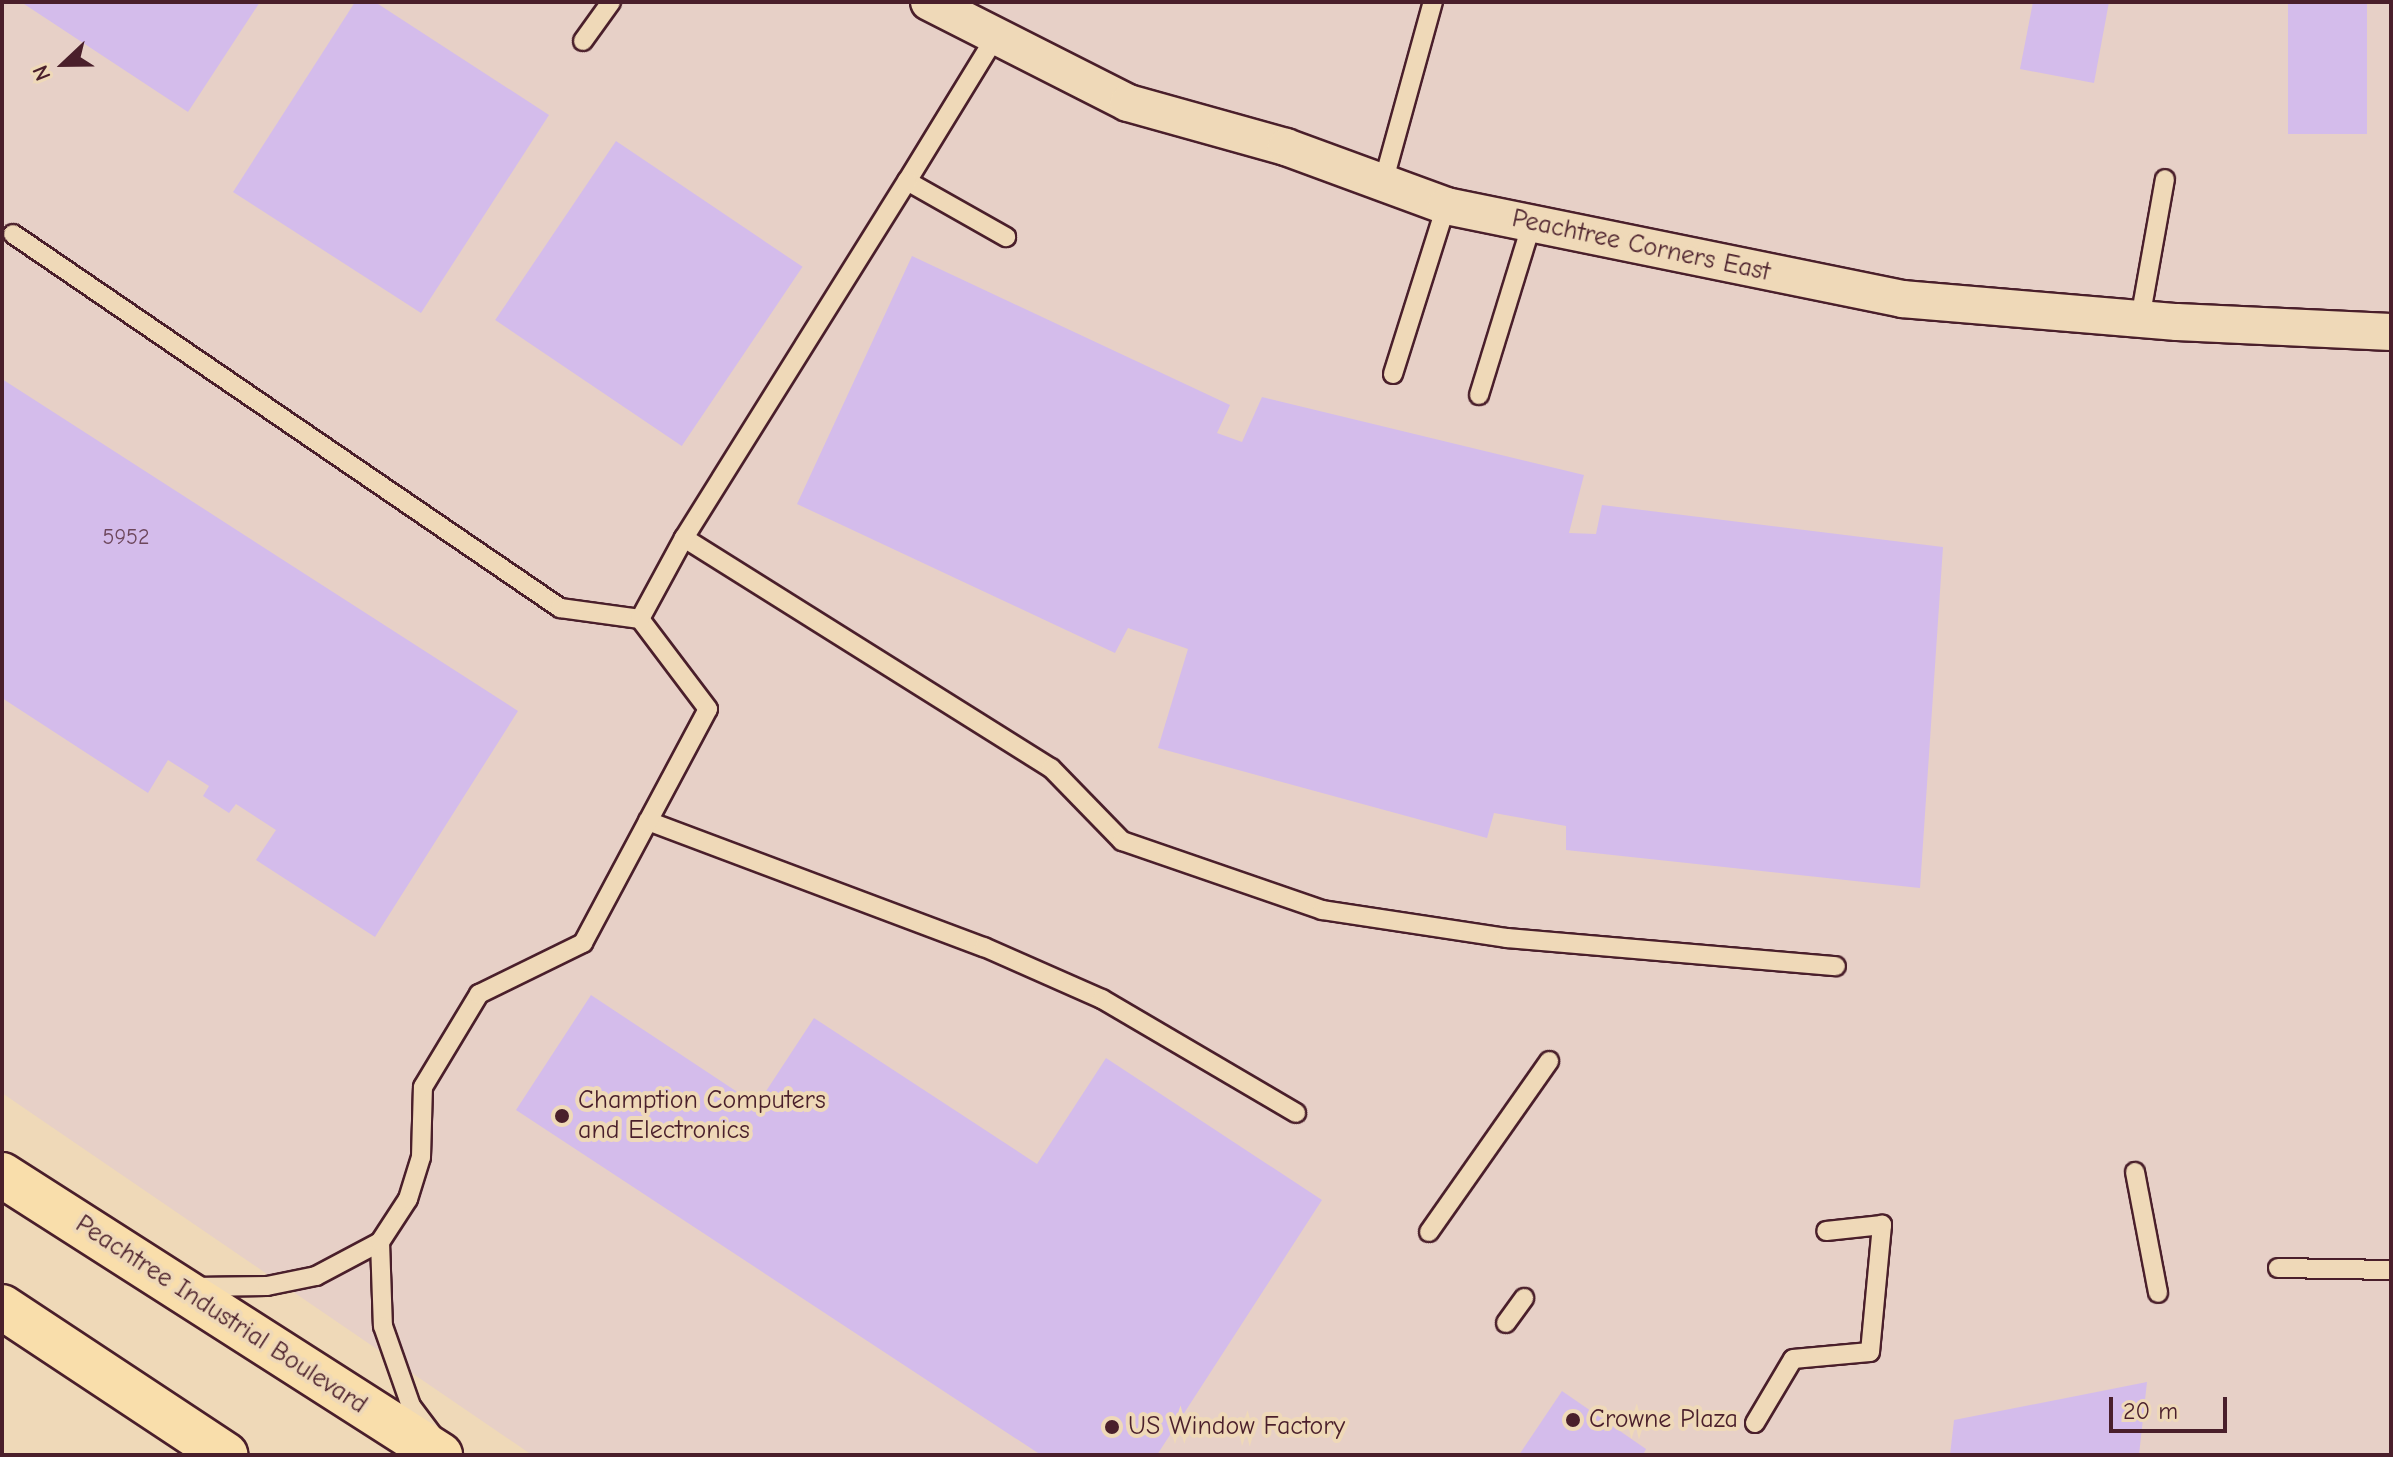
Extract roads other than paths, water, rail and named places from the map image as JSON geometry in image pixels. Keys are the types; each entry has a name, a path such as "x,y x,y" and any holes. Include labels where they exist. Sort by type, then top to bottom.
{"highway":[{"name":"Peachtree Industrial Boulevard","path":"2,1175 440,1455"},
{"path":"2,1307 226,1455"}],"street":[{"name":"Peachtree Corners East","path":"929,2 1128,103 1286,147 1446,206 1902,299 2140,319 2391,332"}],"lane":[{"path":"583,41 611,2"},
{"path":"1383,183 1433,2"},
{"path":"640,619 684,538 996,36"},
{"path":"2140,319 2165,179"},
{"path":"907,181 1006,237"},
{"path":"1393,374 1446,206"},
{"path":"1479,395 1532,223"},
{"path":"13,234 560,608 640,619 708,709 583,943 479,994 423,1087 421,1157 408,1199 380,1242 316,1276 267,1286 178,1288"},
{"path":"684,538 1051,768 1122,841 1322,910 1507,938 1836,966"},
{"path":"648,821 984,947 1102,999 1296,1113"},
{"path":"1429,1232 1549,1061"},
{"path":"2135,1172 2158,1293"},
{"path":"1755,1423 1793,1359 1870,1352 1882,1225 1826,1231"},
{"path":"380,1242 383,1326 411,1406 449,1455"},
{"path":"2278,1268 2391,1270"},
{"path":"1506,1323 1524,1298"}],"place":[{"name":"Chamption Computers and Electronics","path":"562,1116"},
{"name":"Crowne Plaza","path":"1573,1420"},
{"name":"US Window Factory","path":"1112,1427"}]}
